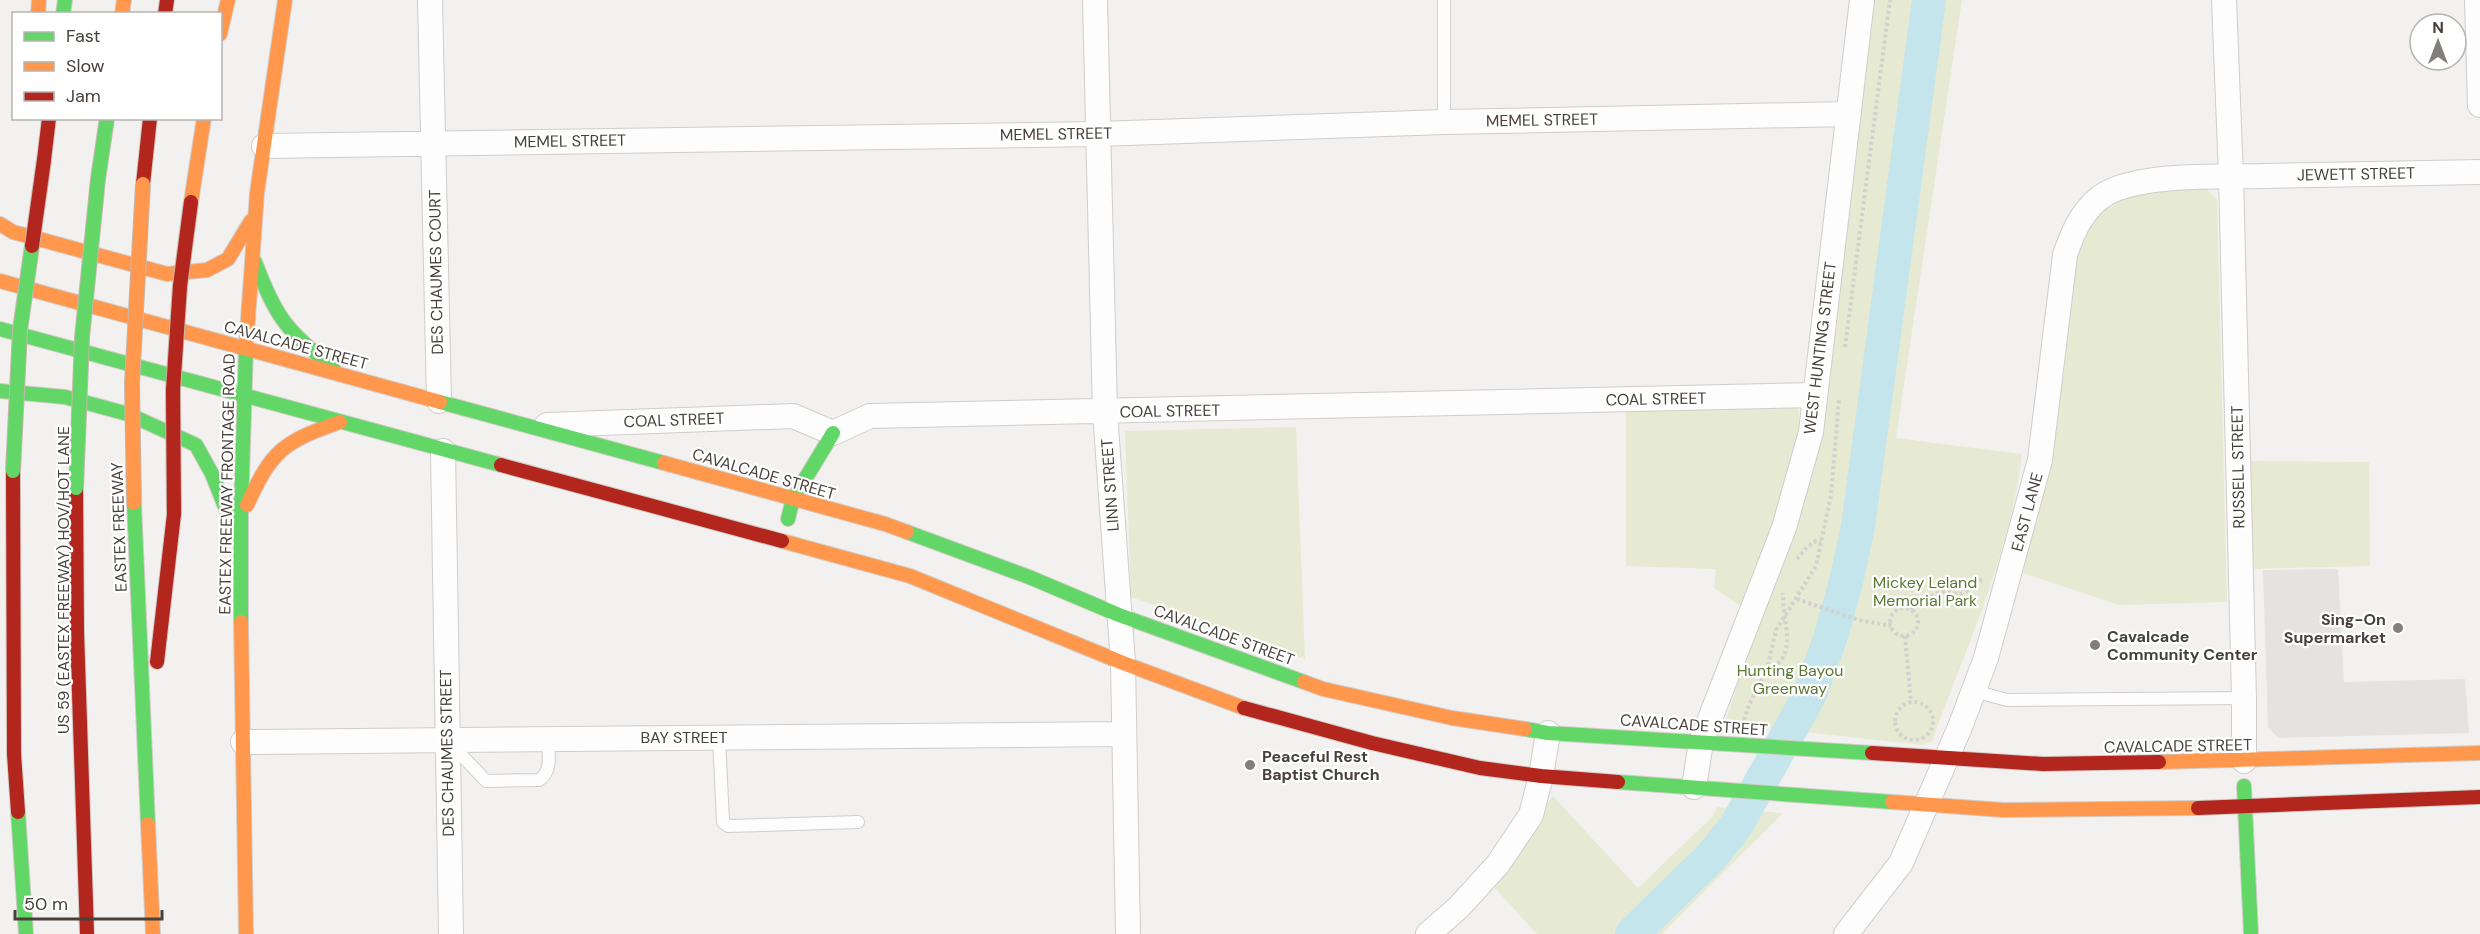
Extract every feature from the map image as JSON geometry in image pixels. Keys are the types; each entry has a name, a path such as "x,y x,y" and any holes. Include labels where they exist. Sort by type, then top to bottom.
{"main road":[{"path":"222,26 228,0"},
{"name":"EASTEX FREEWAY FRONTAGE ROAD","path":"246,934 241,547 246,348 256,212 285,0"},
{"path":"24,292 49,120"},
{"name":"US 59 (EASTEX FREEWAY) HOV/HOT LANE","path":"87,934 76,633 76,488 82,338 98,179 107,120"},
{"name":"EASTEX FREEWAY","path":"150,120 143,184 132,383 134,503 153,934"},
{"path":"146,762 174,514 173,390 180,286 204,120"},
{"path":"26,934 14,754 13,471 24,292 28,177"},
{"path":"0,224 13,232 167,274 207,270 228,259 256,212"},
{"path":"252,254 265,289 284,325 341,374"},
{"name":"CAVALCADE STREET","path":"0,281 885,524 951,547 1119,615 1325,694 1548,733 1946,760 2043,764 2244,761 2480,753"},
{"path":"0,329 910,576 1123,663 1262,714 1318,724 1480,768 1541,776 2003,810 2245,807 2480,797"},
{"path":"0,392 4,390 65,397 128,414 196,445 212,474 241,547"},
{"path":"242,515 264,467 280,447 300,436 340,422"},
{"path":"782,540 793,499 833,433"},
{"name":"RUSSELL STREET","path":"2244,761 2251,934"}],"street":[{"path":"430,0 433,143"},
{"name":"LINN STREET","path":"1095,0 1106,412 1123,663 1128,934"},
{"name":"WEST HUNTING STREET","path":"1694,787 1701,742 1784,528 1811,432 1862,0"},
{"name":"RUSSELL STREET","path":"2224,0 2231,176 2244,761"},
{"path":"2477,0 2480,105"},
{"name":"MEMEL STREET","path":"264,146 1098,134 1444,122 1849,114"},
{"name":"DES CHAUMES COURT","path":"433,143 439,400"},
{"name":"JEWETT STREET","path":"2231,176 2480,172"},
{"name":"EAST LANE","path":"1846,934 1901,863 1946,760 1986,657 2040,460 2065,255 2078,224 2095,201 2129,184 2141,181 2231,176"},
{"name":"COAL STREET","path":"533,426 793,417 833,433 870,417 1815,395"},
{"name":"DES CHAUMES STREET","path":"443,451 443,571 451,934"},
{"path":"1428,934 1459,907 1498,864 1531,815 1541,776 1548,733"},
{"name":"BAY STREET","path":"243,742 1124,734"}],"lane":[{"path":"1444,0 1444,122"},
{"path":"1974,691 2007,700 2244,698"},
{"path":"719,737 723,822 728,826 858,822"},
{"path":"446,739 486,781 539,780 546,775 548,769 548,738"}],"path":[{"path":"1794,562 1807,547 1816,541 1821,542"},
{"path":"1911,610 1935,594 1964,592 1976,581 1985,579"},
{"path":"1767,669 1779,663 1787,647 1787,630 1782,610 1784,585"},
{"path":"1797,599 1859,621 1891,626"},
{"path":"1904,608 1911,610 1915,613 1918,624 1914,633 1905,636 1896,633 1891,626 1895,612 1904,608"},
{"path":"1905,636 1911,702"},
{"path":"1911,702 1924,704 1933,717 1929,732 1919,739 1911,740 1903,737 1895,724 1895,715 1900,708 1911,702"}],"green space":[{"name":"Hunting Bayou Greenway","path":"1868,0 1962,0 1896,438 2022,454 2008,527 1986,599 1932,741 1922,745 1750,726 1726,720 1761,609 1795,517"},
{"path":"2201,184 2217,199 2227,602 2119,605 2023,573 2037,519 2051,442 2069,278 2086,224 2122,195"},
{"path":"1787,402 1798,409 1799,424 1795,447 1778,506 1741,606 1714,588 1716,569 1626,566 1626,406"},
{"path":"1296,427 1305,659 1131,597 1125,431"},
{"path":"2242,461 2369,462 2370,566 2247,569"},
{"path":"1553,796 1638,888 1713,816 1717,807 1783,813 1662,934 1537,934 1490,883"}],"shaded area":[{"path":"2338,569 2344,682 2465,679 2469,733 2278,738 2268,727 2263,570"}],"waterway":[{"path":"1632,934 1711,857 1736,826 1809,696 1831,636 1858,526 1929,0"}],"traffic: fast":[{"path":"63,12 65,0"},
{"path":"76,488 82,338 98,179 107,120"},
{"path":"13,471 20,330 32,246"},
{"path":"255,262 269,297 284,322 304,343 333,367"},
{"path":"0,329 501,465"},
{"path":"241,622 241,510 246,347"},
{"path":"0,391 65,397 128,414 196,445 212,474 236,534"},
{"path":"440,402 664,463"},
{"path":"788,519 793,499 833,433"},
{"path":"134,503 148,824"},
{"path":"907,532 1029,577 1119,615 1304,682"},
{"path":"1525,729 1548,733 1872,753"},
{"path":"1618,782 1892,802"},
{"path":"2244,786 2251,934"},
{"path":"18,812 26,934"}],"traffic: slow":[{"path":"38,12 39,0"},
{"path":"122,12 124,0"},
{"path":"222,26 228,0"},
{"path":"246,347 257,193 285,0"},
{"path":"191,202 204,120"},
{"path":"134,503 132,383 143,184"},
{"path":"0,224 13,232 167,274 207,270 228,259 251,221"},
{"path":"0,281 440,402"},
{"path":"247,505 264,472 282,450 305,436 340,422"},
{"path":"664,463 907,532"},
{"path":"782,541 910,576 1123,663 1244,708"},
{"path":"241,622 246,934"},
{"path":"1304,682 1323,689 1452,718 1525,729"},
{"path":"2159,762 2480,753"},
{"path":"1892,802 2003,810 2198,808"},
{"path":"148,824 153,934"}],"traffic: jam":[{"path":"165,12 167,0"},
{"path":"44,160 49,120"},
{"path":"143,184 150,120"},
{"path":"32,246 44,160"},
{"path":"174,514 173,390 180,286 191,202"},
{"path":"501,465 782,541"},
{"path":"13,471 14,754 18,812"},
{"path":"76,488 77,632 87,934"},
{"path":"157,662 174,514"},
{"path":"1244,708 1372,743 1480,768 1541,776 1618,782"},
{"path":"1872,753 2043,764 2159,762"},
{"path":"2198,808 2480,797"}],"place":[{"name":"Sing-On Supermarket","path":"2398,628"},
{"name":"Cavalcade Community Center","path":"2095,645"},
{"name":"Peaceful Rest Baptist Church","path":"1250,765"}],"park label":[{"name":"Mickey Leland Memorial Park","path":"1925,591"}]}
